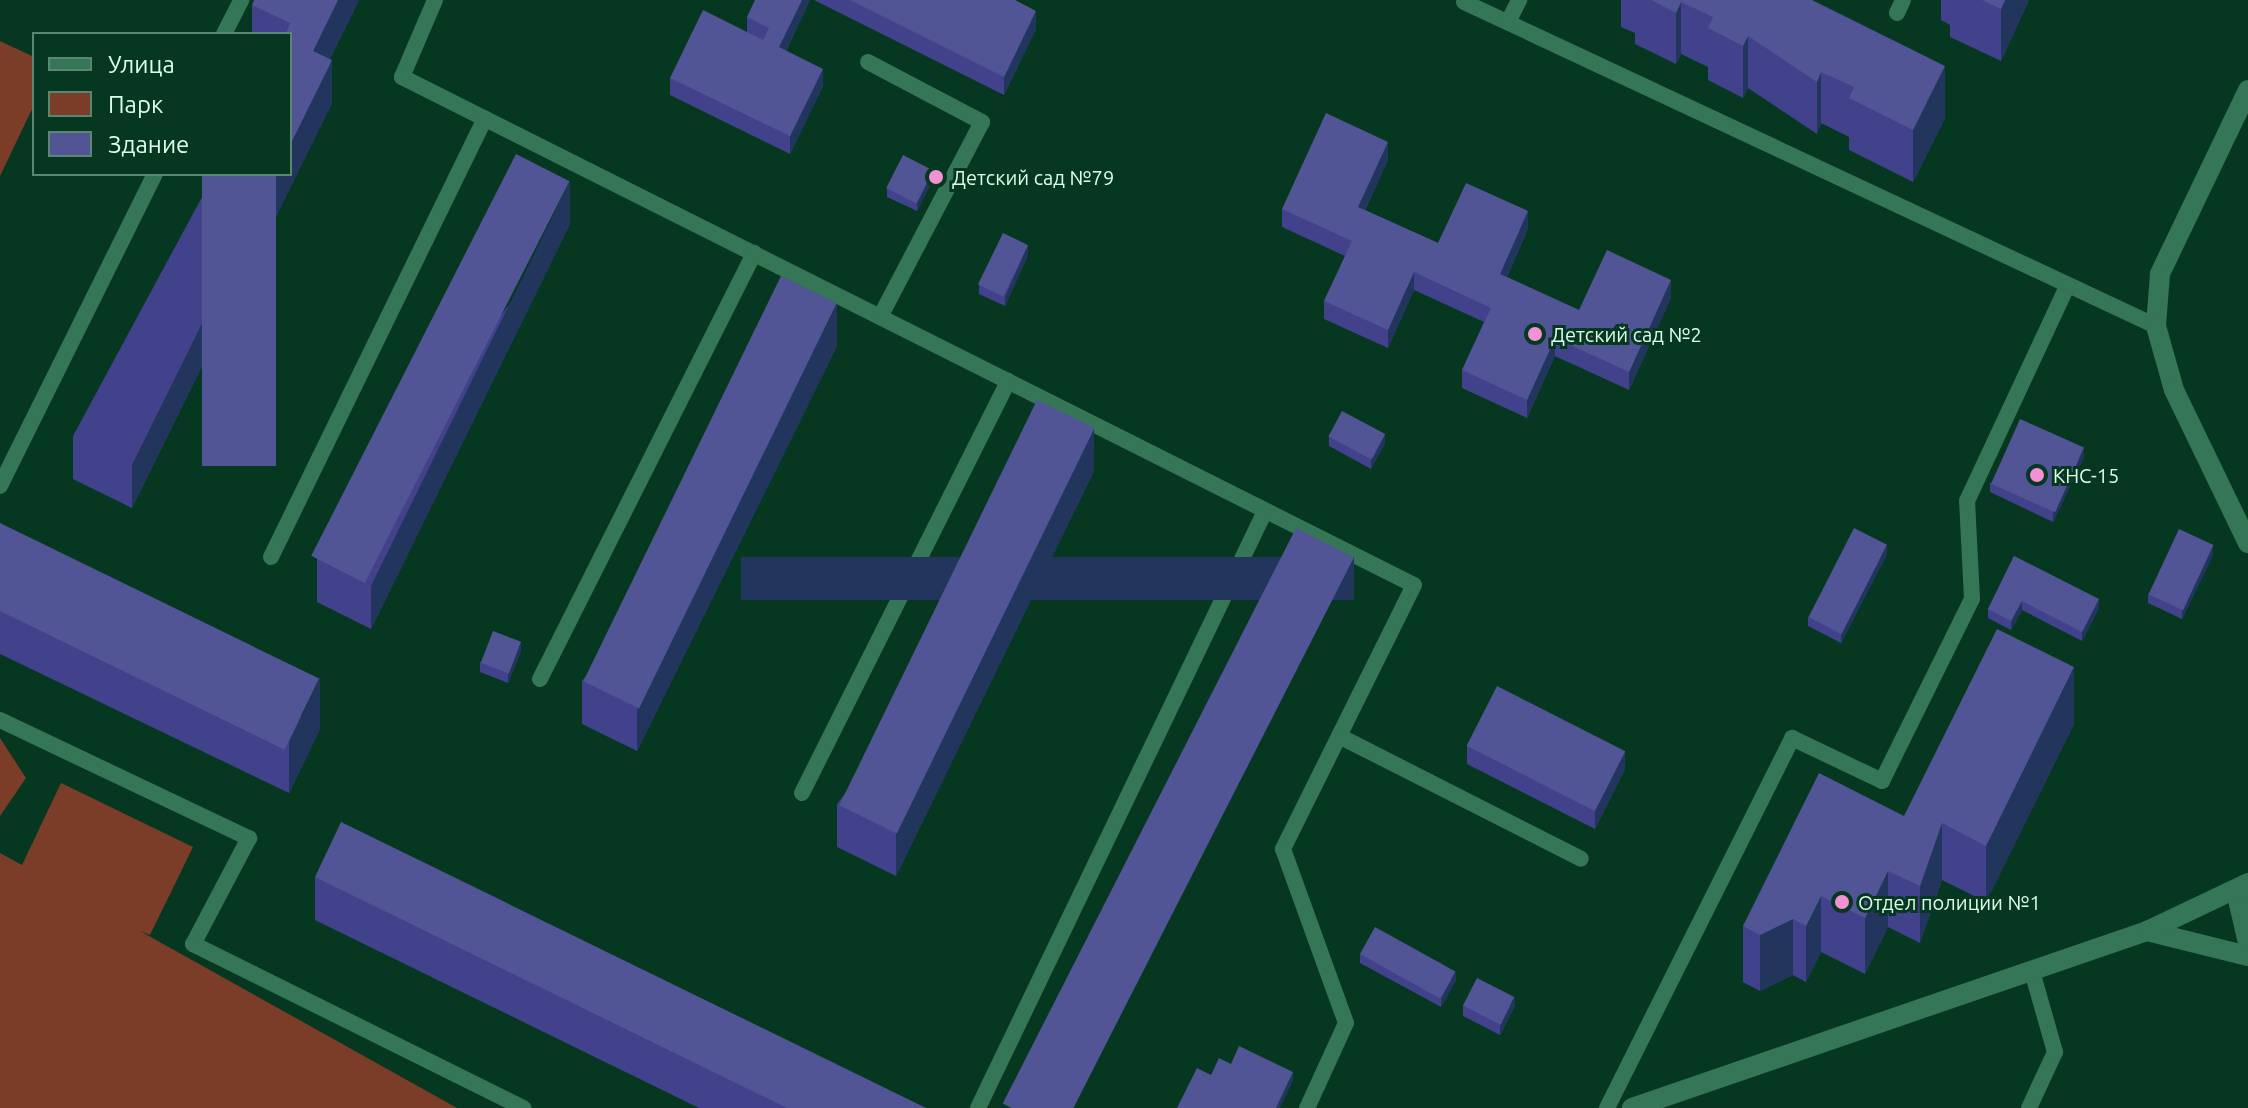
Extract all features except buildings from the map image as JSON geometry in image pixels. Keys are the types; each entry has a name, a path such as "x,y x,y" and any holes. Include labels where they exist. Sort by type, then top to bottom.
{"street":[{"path":"2248,90 2160,274 2156,326 2174,390 2248,543"},
{"path":"1632,1108 2147,931 2248,883"},
{"path":"2248,883 2239,904 2248,942"},
{"path":"2147,931 2248,956"}],"lane":[{"path":"225,32 241,0"},
{"path":"435,0 402,77 1414,585 1283,849 1346,1023 1307,1108"},
{"path":"1508,22 1519,0"},
{"path":"1464,2 2067,287 2156,326"},
{"path":"868,62 982,122 880,317"},
{"path":"271,557 485,118"},
{"path":"0,486 154,176"},
{"path":"540,679 754,253"},
{"path":"1607,1108 1630,1049 1792,738 1882,781 1972,599 1967,501 2067,287"},
{"path":"802,793 1008,381"},
{"path":"978,1108 1265,511"},
{"path":"0,720 249,838 193,944 524,1108"},
{"path":"1339,736 1581,859"},
{"path":"2029,1108 2055,1052 2032,971"}],"green space":[{"path":"0,41 32,56 32,109 0,176"},
{"path":"0,738 26,778 0,816"},
{"path":"61,783 193,847 150,935 140,931 457,1108 0,1108 0,853 22,865"}],"place":[{"name":"Детский сад №79","path":"936,177"},
{"name":"Детский сад №2","path":"1535,334"},
{"name":"КНС-15","path":"2037,475"},
{"name":"Отдел полиции №1","path":"1842,902"}]}
